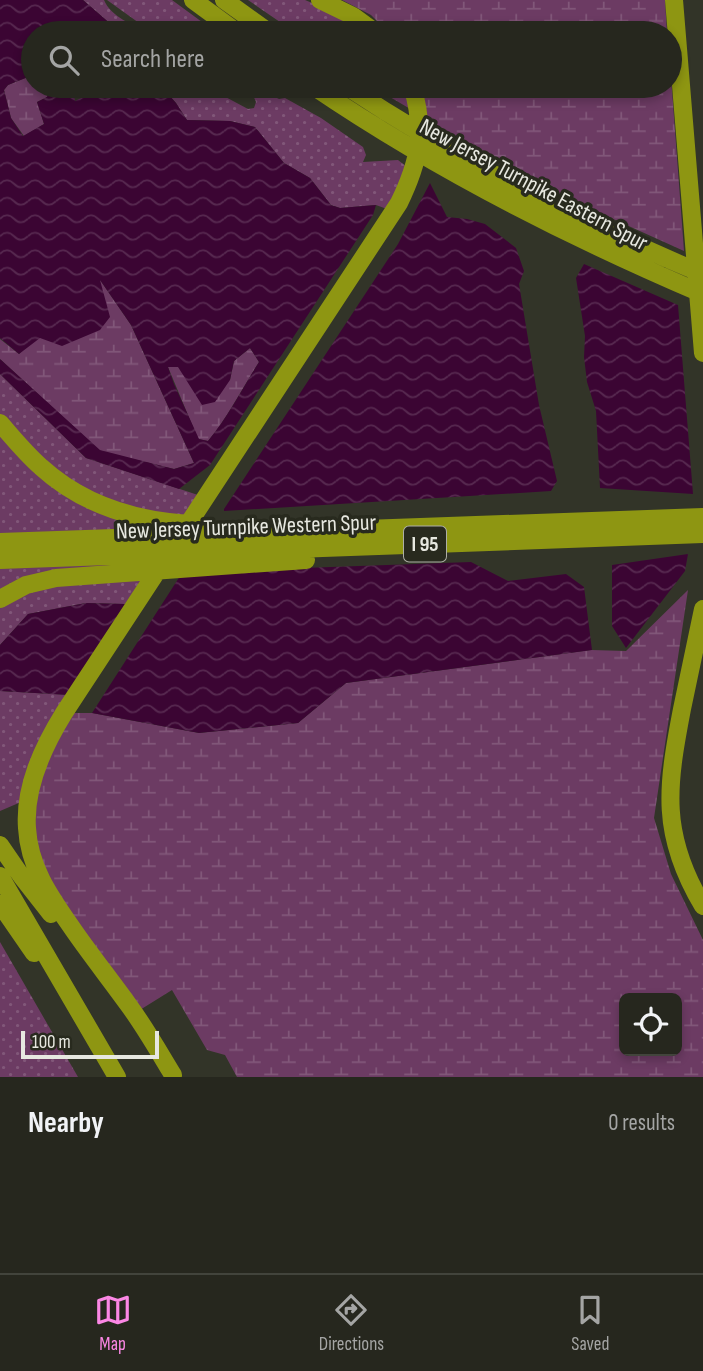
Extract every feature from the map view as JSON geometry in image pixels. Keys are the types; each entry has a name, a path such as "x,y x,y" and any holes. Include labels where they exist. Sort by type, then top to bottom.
{"highway":[{"path":"192,0 222,21"},
{"path":"224,0 253,21"},
{"path":"320,0 360,21"},
{"path":"674,0 676,21"},
{"path":"682,97 703,353"},
{"name":"New Jersey Turnpike Eastern Spur","path":"331,98 444,167 546,222 619,258 703,294"},
{"name":"New Jersey Turnpike Eastern Spur","path":"365,98 433,140 535,197 703,275"},
{"path":"173,1075 144,1026 98,966 45,888 31,855 26,827 30,790 39,761 69,704 399,203 413,172 420,141 415,98"},
{"path":"0,423 38,465 73,491 101,505 164,529"},
{"name":"I 95","path":"164,529 211,524 395,517 454,526 703,517"},
{"name":"New Jersey Turnpike Western Spur","path":"0,542 164,529"},
{"name":"New Jersey Turnpike Western Spur","path":"0,560 703,534"},
{"path":"0,599 18,588 40,580 358,557 423,544"},
{"path":"703,609 674,748 670,791 677,850 703,906"},
{"path":"0,845 46,909 98,966"},
{"path":"0,876 117,1077"},
{"path":"0,904 75,1005"}],"green space":[{"path":"83,0 104,0 117,16 126,21 107,21"},
{"path":"107,0 172,0 201,21 136,21"},
{"path":"248,0 305,0 355,21 279,21"},
{"path":"342,0 665,0 666,21 377,21"},
{"path":"21,80 21,98 45,98 37,102 44,124 24,136 11,118 4,90 8,85"},
{"path":"172,98 227,98 248,109 254,108 254,98 285,98 321,118 363,147 366,155 363,162 398,160 407,167 387,209 376,205 340,208 331,205 310,178 284,163 255,127 230,121 187,120"},
{"path":"392,98 408,98 412,110"},
{"path":"424,98 673,98 684,251 514,171 428,120"},
{"path":"98,277 131,325 194,463 174,469 100,451 0,359 0,339 19,354"},
{"path":"250,348 259,362 208,441 198,439 168,367 230,380 234,361"},
{"path":"0,374 86,458 201,496 125,604 86,603 28,614 0,645"},
{"path":"688,590 654,818 671,874 703,940 703,1077 237,1077 225,1055 207,1050 172,990 135,1013 50,896 26,818 64,713 92,713 199,733 298,723 346,683 591,650 626,651"},
{"path":"0,691 70,695 28,799 0,811"},
{"path":"0,942 78,1077 0,1077"}],"water":[{"path":"0,0 83,0 107,21 21,21 21,80 8,85 4,90 11,118 23,136 44,124 37,102 45,98 75,98 75,101 81,98 172,98 187,120 230,121 255,127 284,163 310,178 331,205 340,208 376,205 373,215 210,465 179,489 86,458 0,374 0,359 100,450 174,469 194,463 131,325 100,280 110,317 100,330 62,346 40,338 19,354 0,338","holes":["250,348 259,362 208,441 199,439 168,367 178,367 202,405 215,402 230,380 234,361"]},
{"path":"430,183 447,217 485,224 516,248 524,271 519,284 539,405 557,481 551,491 224,511 398,244"},
{"path":"584,264 678,305 693,494 600,488 596,411 587,382 585,336 576,278"},
{"path":"688,554 685,571 626,648 612,626 612,565"},
{"path":"471,562 508,581 566,574 584,587 592,650 346,683 298,723 199,733 92,713 180,576 218,571"},
{"path":"86,603 125,604 70,695 0,691 0,645 28,614"}]}
